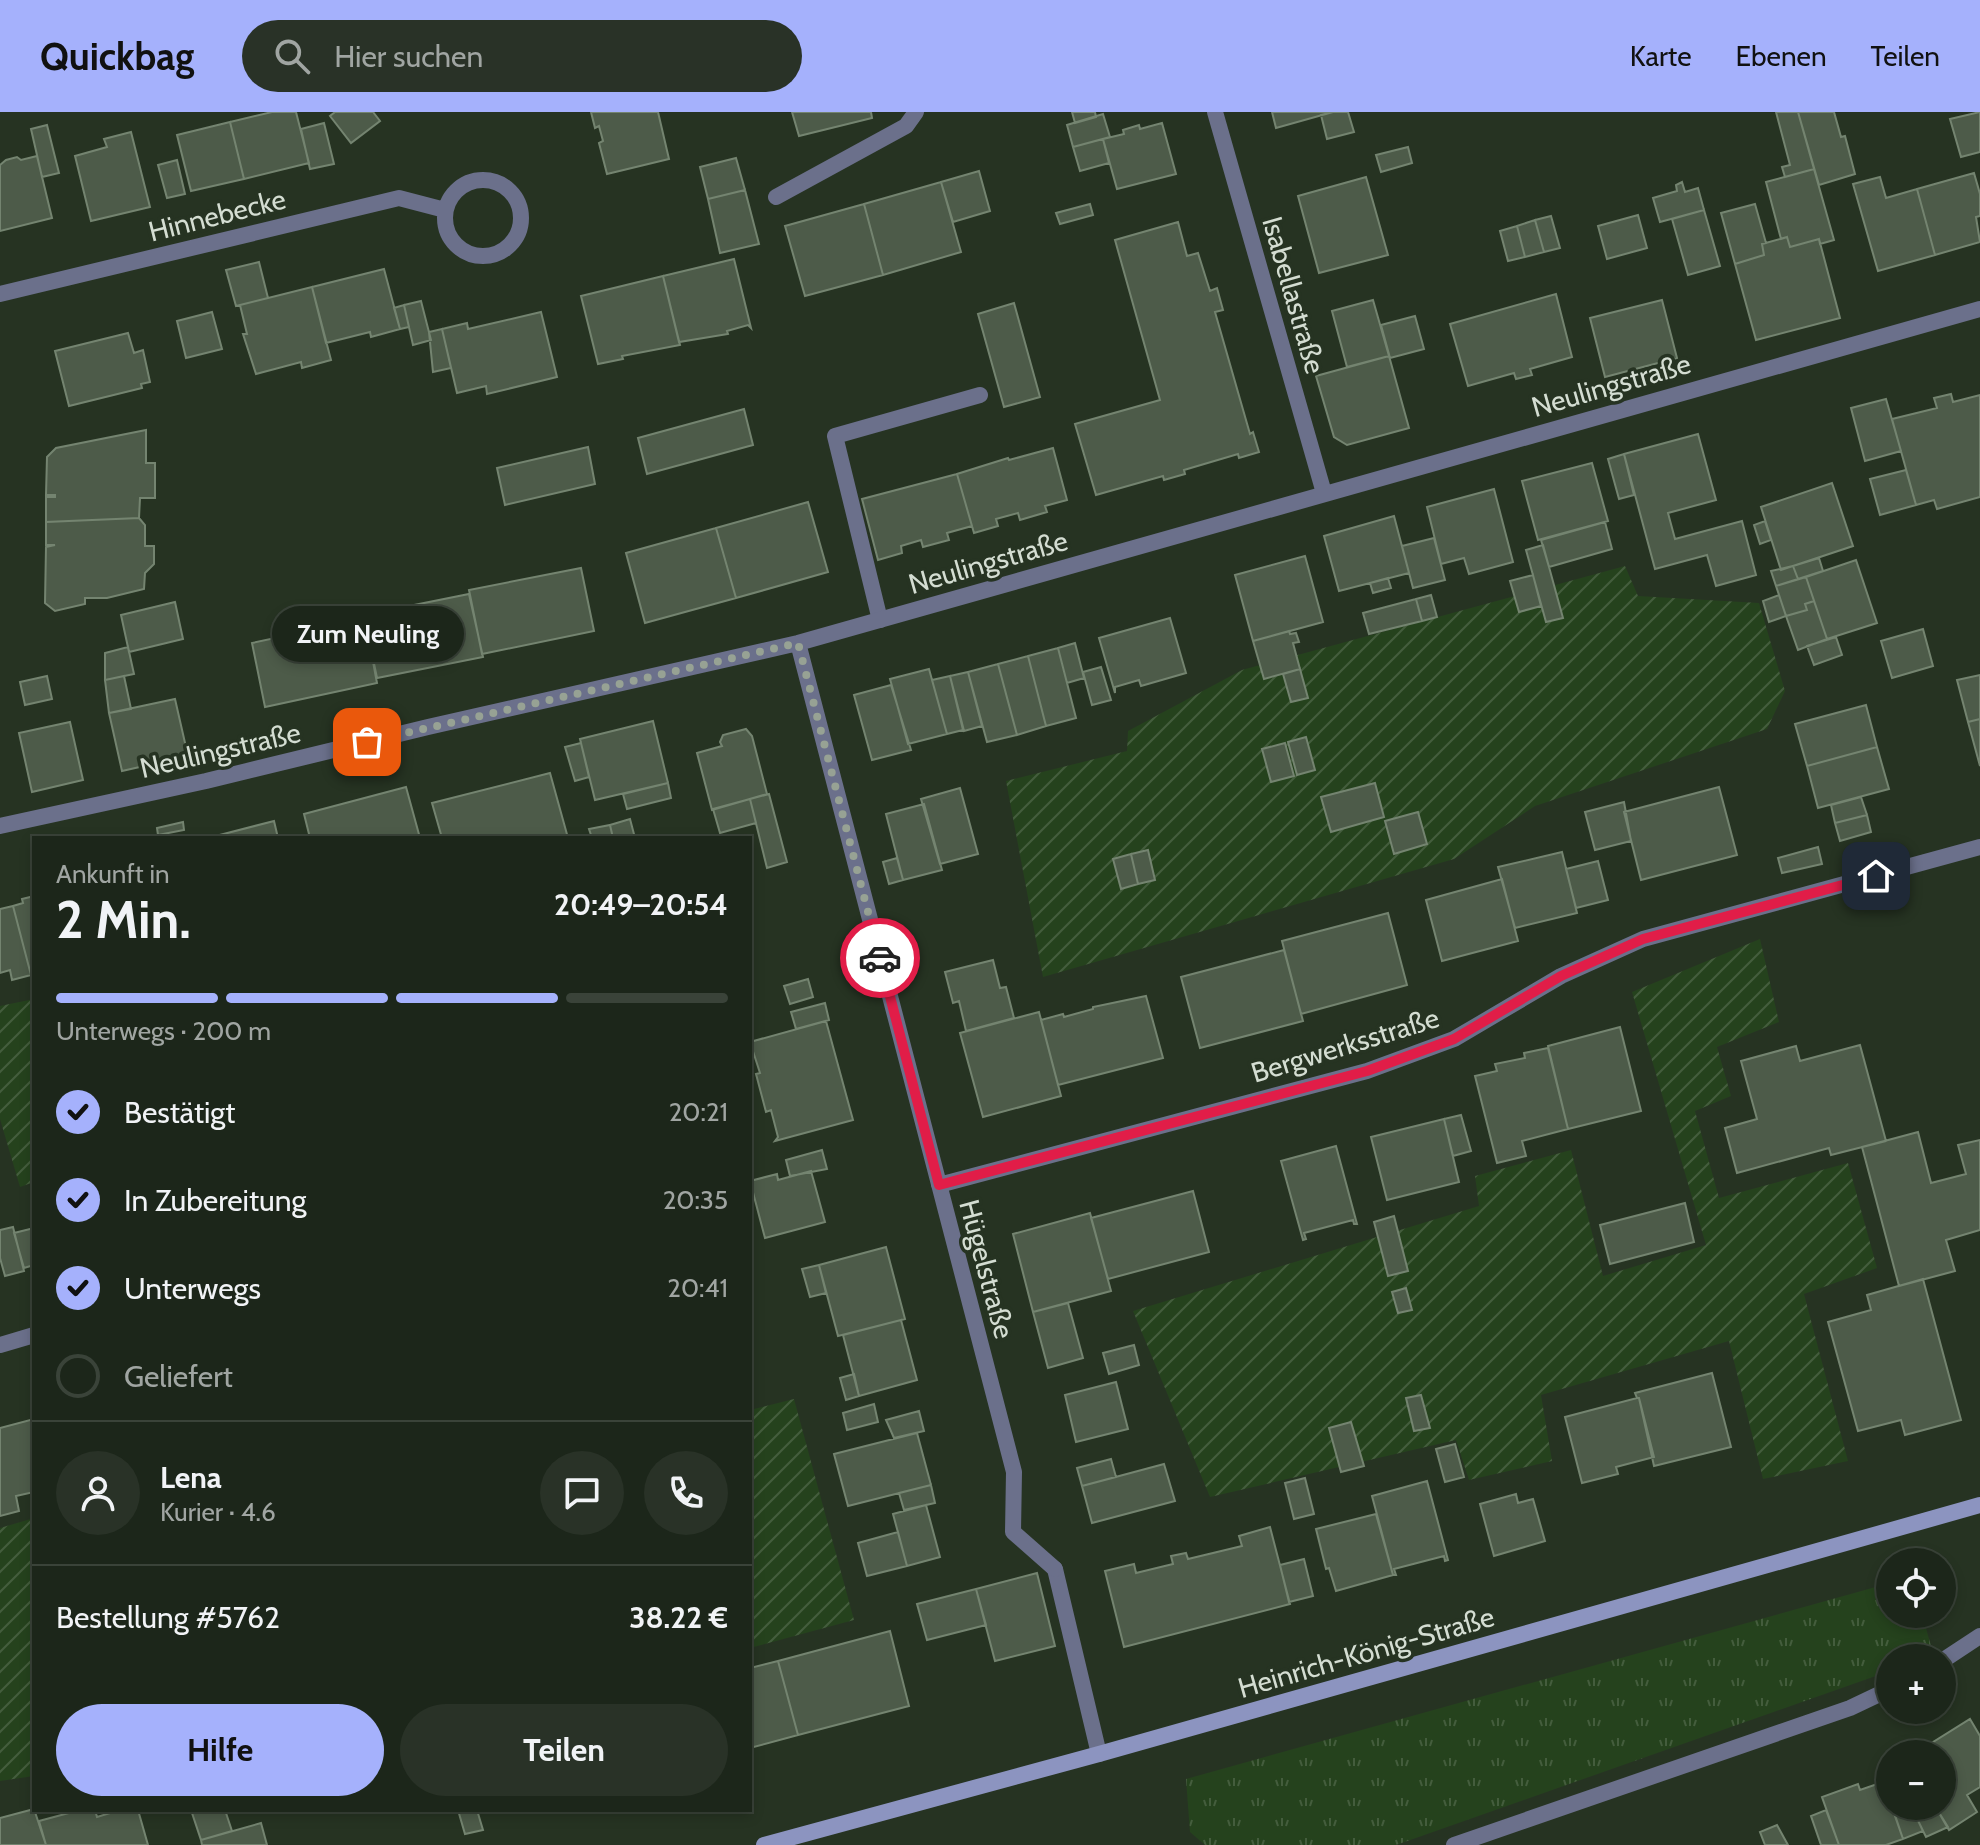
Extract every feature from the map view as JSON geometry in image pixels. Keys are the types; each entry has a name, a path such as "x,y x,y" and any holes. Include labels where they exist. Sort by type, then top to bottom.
{"main road":[{"name":"Heinrich-König-Straße","path":"764,1845 1099,1754 1980,1505"}],"street":[{"name":"Isabellastraße","path":"1215,112 1324,493"},
{"path":"776,197 907,117"},
{"path":"483,179 500,182 514,193 521,209 522,226 514,242 501,253 484,257 467,253 453,243 445,227 445,210 453,194 466,183 483,179"},
{"name":"Hinnebecke","path":"0,294 399,198 445,210"},
{"name":"Neulingstraße","path":"1,822 206,781 798,643 1980,309"},
{"path":"880,620 835,436 980,395"},
{"name":"Hügelstraße","path":"798,643 1014,1472 1013,1532 1055,1569 1099,1754"},
{"name":"Bergwerksstraße","path":"939,1185 1367,1071 1454,1039 1561,976 1643,939 1980,847"},
{"path":"0,1345 32,1336"},
{"path":"1956,1652 1980,1636"},
{"path":"1454,1845 1850,1708 1876,1696"}],"green space":[{"path":"1625,566 1638,596 1759,603 1785,691 1767,729 1535,806 1454,859 1043,977 1006,781 1127,751 1128,731 1242,670"},
{"path":"1760,939 1779,1022 1717,1047 1731,1096 1695,1111 1719,1198 1848,1163 1877,1268 1804,1294 1848,1461 1763,1479 1729,1341 1541,1395 1552,1461 1469,1480 1456,1440 1210,1497 1133,1311 1479,1206 1475,1176 1571,1150 1603,1276 1706,1245 1632,992"},
{"path":"32,999 32,1183 20,1187 0,1119 0,1006"},
{"path":"794,1399 854,1620 752,1647 752,1410"},
{"path":"32,1519 32,1776 0,1781 0,1528"},
{"path":"1876,1587 1876,1628 1926,1628 1930,1644 1876,1644 1876,1676 1396,1845 1205,1845 1190,1832 1186,1779"}],"building":[{"path":"272,112 296,112 309,163 244,179 230,122"},
{"path":"335,112 373,112 380,121 351,143 330,116"},
{"path":"591,112 658,112 669,159 607,174 599,143 603,141 599,126 595,128"},
{"path":"792,112 871,112 872,118 799,136"},
{"path":"1072,112 1095,112 1096,117 1075,123"},
{"path":"1272,112 1333,112 1276,128"},
{"path":"1348,112 1354,132 1327,139 1321,115"},
{"path":"1776,112 1798,112 1814,169 1785,177 1782,167 1790,165"},
{"path":"1798,112 1834,112 1841,137 1845,136 1855,174 1819,185"},
{"path":"1980,112 1980,152 1961,157 1950,119"},
{"path":"1103,114 1110,137 1073,147 1067,125"},
{"path":"230,122 244,179 191,191 177,135"},
{"path":"324,123 334,164 310,169 301,129"},
{"path":"1162,123 1176,174 1117,189 1103,139 1124,134 1123,130 1139,125 1140,129"},
{"path":"47,125 59,173 42,177 31,129"},
{"path":"131,132 150,207 91,221 75,156 107,147 104,139"},
{"path":"1103,139 1109,163 1080,171 1073,147"},
{"path":"1408,147 1412,163 1381,172 1376,155"},
{"path":"37,156 52,218 0,231 0,165 17,157 21,160"},
{"path":"736,158 745,190 708,199 700,167"},
{"path":"177,160 185,194 167,198 158,165"},
{"path":"1814,169 1834,240 1820,244 1819,239 1790,247 1787,237 1781,239 1766,182"},
{"path":"979,171 990,211 953,222 941,182"},
{"path":"1974,173 1980,194 1980,216 1976,217 1980,242 1935,255 1917,189"},
{"path":"1366,177 1388,255 1319,273 1298,196"},
{"path":"1880,177 1886,198 1917,189 1935,255 1878,271 1853,184"},
{"path":"941,182 961,252 883,275 864,204"},
{"path":"1682,182 1685,192 1698,188 1704,210 1660,222 1653,198 1677,191 1676,185"},
{"path":"745,190 759,244 720,253 708,199"},
{"path":"864,204 883,275 805,296 785,226"},
{"path":"1090,204 1093,215 1060,224 1056,213"},
{"path":"1755,204 1766,243 1762,244 1764,255 1735,264 1721,213"},
{"path":"1704,210 1720,266 1688,275 1672,219"},
{"path":"1638,215 1647,248 1607,259 1598,226"},
{"path":"1551,216 1560,248 1544,252 1535,220"},
{"path":"1535,220 1544,252 1525,257 1517,226"},
{"path":"1178,222 1187,256 1198,253 1210,291 1217,288 1223,310 1215,312 1250,434 1253,432 1259,452 1239,458 1238,454 1184,470 1185,474 1164,480 1163,476 1096,495 1075,424 1160,400 1115,240"},
{"path":"1517,226 1525,257 1508,261 1500,231"},
{"path":"1787,237 1790,247 1819,239 1840,318 1756,340 1735,264 1764,255 1762,244"},
{"path":"734,259 751,328 748,325 727,331 728,334 679,342 663,276"},
{"path":"259,262 268,298 236,306 226,270"},
{"path":"384,269 400,329 371,337 370,332 326,343 312,287"},
{"path":"663,276 680,345 598,364 581,296"},
{"path":"312,287 331,360 302,368 301,362 256,374 243,334 247,334 240,305"},
{"path":"1556,294 1572,357 1530,369 1532,375 1516,379 1514,373 1468,386 1450,324"},
{"path":"1373,300 1389,356 1347,367 1332,311"},
{"path":"1662,300 1677,358 1605,377 1590,318"},
{"path":"421,301 431,340 413,345 404,305"},
{"path":"1014,303 1040,397 1004,407 978,314"},
{"path":"404,305 409,327 400,329 394,308"},
{"path":"212,312 222,349 186,358 177,321"},
{"path":"541,312 557,377 487,394 486,386 457,393 442,329 467,323 468,329"},
{"path":"1415,316 1424,349 1390,358 1381,325"},
{"path":"442,329 451,368 433,372 429,332"},
{"path":"128,333 134,353 143,350 150,382 141,384 142,388 69,406 55,351"},
{"path":"1389,356 1409,428 1347,445 1334,437 1316,376"},
{"path":"1951,394 1953,402 1980,395 1980,497 1937,509 1934,500 1916,505 1892,419 1937,408 1934,398"},
{"path":"1886,399 1901,451 1865,461 1851,408"},
{"path":"744,409 753,445 647,474 638,438"},
{"path":"146,430 146,463 155,463 155,498 140,498 139,518 46,522 46,497 55,497 46,495 47,457 56,448"},
{"path":"1698,434 1716,500 1668,513 1675,539 1742,521 1756,575 1716,586 1707,555 1655,569 1624,454"},
{"path":"588,447 595,484 505,505 497,468"},
{"path":"1053,448 1067,500 1045,506 1047,512 1020,520 1018,513 996,519 998,526 974,533 957,474"},
{"path":"1624,454 1634,495 1619,499 1608,459"},
{"path":"1592,463 1608,521 1538,540 1522,481"},
{"path":"1906,470 1916,505 1880,515 1870,479"},
{"path":"957,474 972,526 947,533 949,540 923,547 921,540 901,546 902,553 878,560 862,499"},
{"path":"1832,483 1853,546 1781,570 1761,507"},
{"path":"1494,489 1513,562 1469,574 1464,558 1441,564 1427,507"},
{"path":"808,502 828,572 736,598 716,528"},
{"path":"1394,516 1409,573 1339,591 1324,536"},
{"path":"139,518 145,525 145,546 154,546 154,564 145,573 144,589 107,598 85,598 85,604 55,611 45,603 46,547 55,545 46,545 46,522"},
{"path":"1765,521 1771,540 1760,544 1754,525"},
{"path":"1605,522 1612,549 1549,567 1541,540"},
{"path":"716,528 736,598 645,623 626,553"},
{"path":"1434,538 1445,580 1413,588 1402,546"},
{"path":"1543,545 1563,618 1546,622 1526,550"},
{"path":"1305,556 1323,622 1253,641 1235,575"},
{"path":"1819,558 1823,571 1798,579 1793,566"},
{"path":"1856,560 1877,623 1827,639 1806,577"},
{"path":"1793,566 1798,579 1776,586 1771,571"},
{"path":"581,568 594,631 482,654 469,590"},
{"path":"1533,575 1541,606 1519,612 1510,581"},
{"path":"1806,577 1814,601 1805,604 1807,610 1786,616 1776,586"},
{"path":"1388,578 1391,588 1373,593 1370,583"},
{"path":"469,594 483,657 377,678 364,615"},
{"path":"1431,595 1437,617 1422,621 1416,599"},
{"path":"1779,595 1786,616 1769,622 1763,601"},
{"path":"1416,599 1422,621 1369,634 1363,613"},
{"path":"1814,601 1827,639 1798,650 1786,616 1807,610 1805,604"},
{"path":"175,602 183,639 129,652 121,615"},
{"path":"1170,618 1186,673 1141,686 1139,680 1115,687 1115,693 1099,638"},
{"path":"365,619 377,683 265,707 252,643"},
{"path":"1923,629 1933,666 1892,678 1881,641"},
{"path":"1289,631 1290,634 1296,633 1299,642 1293,643 1300,669 1264,679 1253,641"},
{"path":"1836,637 1842,655 1814,665 1807,646"},
{"path":"1075,643 1084,678 1067,683 1058,648"},
{"path":"128,647 134,674 105,680 105,653"},
{"path":"1058,648 1076,718 1046,726 1028,656"},
{"path":"1028,656 1046,726 1017,735 998,664"},
{"path":"998,664 1017,735 987,742 968,672"},
{"path":"1101,667 1111,700 1092,705 1083,672"},
{"path":"929,669 947,734 908,744 890,679"},
{"path":"1300,669 1308,698 1291,702 1283,674"},
{"path":"968,672 982,726 964,731 950,676"},
{"path":"1980,675 1980,719 1968,722 1957,680"},
{"path":"47,676 52,699 25,705 20,682"},
{"path":"124,676 131,709 109,713 105,680"},
{"path":"950,676 963,730 947,734 932,680"},
{"path":"891,685 911,750 872,760 854,695"},
{"path":"175,699 188,756 122,771 109,713"},
{"path":"1866,705 1877,747 1807,766 1795,724"},
{"path":"1980,719 1980,766 1968,722"},
{"path":"653,721 668,783 595,800 580,739"},
{"path":"70,722 83,780 32,792 19,733"},
{"path":"746,729 752,736 767,794 712,810 697,753 722,746 723,735"},
{"path":"1306,737 1315,770 1297,775 1288,742"},
{"path":"581,743 589,777 575,781 565,747"},
{"path":"1285,743 1294,776 1271,782 1262,749"},
{"path":"1877,747 1889,789 1818,808 1807,766"},
{"path":"550,773 567,836 441,836 432,803"},
{"path":"668,783 671,798 627,809 623,794"},
{"path":"1375,783 1384,817 1331,832 1321,797"},
{"path":"406,787 419,836 310,836 304,814"},
{"path":"1719,787 1737,855 1641,880 1624,812"},
{"path":"960,788 978,854 940,864 921,799"},
{"path":"769,794 787,862 767,868 750,799"},
{"path":"1861,797 1867,815 1835,823 1831,805"},
{"path":"750,799 756,823 720,833 713,809"},
{"path":"1624,802 1631,841 1595,850 1585,812"},
{"path":"924,804 942,870 903,880 886,814"},
{"path":"1418,812 1427,844 1394,854 1385,821"},
{"path":"1867,815 1871,832 1840,841 1835,823"},
{"path":"630,819 634,836 613,836 610,825"},
{"path":"274,821 278,836 216,836"},
{"path":"183,822 184,830 158,835 157,828"},
{"path":"610,825 613,836 591,836 589,829"},
{"path":"1818,847 1822,864 1782,873 1778,858"},
{"path":"1148,850 1155,880 1138,884 1131,854"},
{"path":"1562,852 1577,913 1515,928 1498,867"},
{"path":"1131,854 1138,884 1121,889 1113,859"},
{"path":"897,858 903,880 889,884 883,862"},
{"path":"1598,861 1608,900 1576,908 1566,869"},
{"path":"1502,879 1518,941 1442,961 1426,900"},
{"path":"32,896 31,975 13,906 23,903 22,899"},
{"path":"13,906 31,975 12,980 10,970 0,973 0,909"},
{"path":"1388,913 1407,985 1301,1014 1282,941"},
{"path":"1284,950 1303,1021 1200,1048 1181,977"},
{"path":"993,960 1000,988 1006,987 1014,1018 966,1031 959,1001 953,1003 945,972"},
{"path":"808,979 813,997 790,1004 784,986"},
{"path":"1146,996 1163,1058 1058,1085 1041,1020"},
{"path":"825,1003 829,1020 796,1029 791,1012"},
{"path":"1039,1012 1061,1096 983,1117 960,1033"},
{"path":"826,1021 853,1120 775,1141 778,1137 771,1110 766,1112 756,1074 760,1073 752,1041"},
{"path":"1620,1027 1641,1111 1568,1129 1548,1046"},
{"path":"1860,1045 1886,1141 1831,1155 1829,1148 1737,1173 1725,1128 1757,1119 1741,1061 1796,1046 1800,1061"},
{"path":"1548,1048 1568,1129 1522,1141 1526,1156 1497,1163 1475,1076 1497,1071 1495,1064 1525,1058 1524,1053"},
{"path":"1461,1115 1471,1151 1453,1156 1444,1119"},
{"path":"1444,1119 1459,1182 1387,1200 1371,1137"},
{"path":"1918,1132 1931,1183 1966,1174 1958,1145 1980,1140 1980,1230 1946,1240 1955,1271 1899,1286 1862,1147"},
{"path":"1336,1146 1357,1224 1353,1220 1304,1233 1306,1239 1303,1240 1281,1161"},
{"path":"822,1150 827,1169 790,1176 786,1160"},
{"path":"811,1171 825,1222 765,1238 752,1180 777,1174 778,1180"},
{"path":"1193,1191 1209,1252 1108,1279 1091,1218"},
{"path":"1685,1203 1694,1242 1610,1264 1600,1225"},
{"path":"1090,1213 1111,1291 1033,1312 1013,1234"},
{"path":"1394,1216 1408,1271 1388,1276 1374,1222"},
{"path":"13,1227 24,1271 5,1276 0,1258 0,1230"},
{"path":"32,1228 32,1266 24,1268 14,1233"},
{"path":"886,1247 905,1319 838,1336 819,1265"},
{"path":"819,1265 826,1293 810,1297 802,1269"},
{"path":"1923,1279 1961,1420 1905,1435 1901,1420 1858,1431 1828,1322 1871,1310 1867,1295"},
{"path":"1406,1288 1412,1310 1398,1313 1392,1292"},
{"path":"1068,1303 1083,1358 1048,1368 1033,1312"},
{"path":"901,1320 917,1380 859,1396 843,1335"},
{"path":"1134,1345 1139,1365 1109,1374 1103,1353"},
{"path":"1712,1373 1731,1447 1654,1466 1639,1398 1635,1393"},
{"path":"854,1374 859,1396 846,1400 840,1378"},
{"path":"1116,1382 1128,1429 1076,1442 1065,1395"},
{"path":"1421,1395 1430,1428 1414,1431 1406,1398"},
{"path":"1639,1398 1654,1457 1616,1467 1618,1474 1582,1483 1565,1417"},
{"path":"874,1404 878,1422 847,1430 843,1413"},
{"path":"919,1411 924,1431 894,1438 886,1420"},
{"path":"32,1420 32,1492 16,1496 19,1511 0,1516 0,1428"},
{"path":"1351,1422 1364,1466 1341,1472 1329,1428"},
{"path":"917,1433 931,1485 848,1506 834,1454"},
{"path":"1455,1444 1464,1477 1445,1482 1436,1449"},
{"path":"1111,1459 1116,1477 1082,1486 1077,1468"},
{"path":"1164,1464 1175,1501 1092,1523 1082,1486"},
{"path":"1305,1478 1314,1514 1294,1519 1285,1483"},
{"path":"1427,1481 1448,1560 1445,1561 1444,1556 1394,1569 1396,1575 1393,1575 1372,1496"},
{"path":"931,1485 935,1503 904,1510 899,1493"},
{"path":"1516,1494 1518,1503 1533,1499 1545,1541 1494,1556 1480,1504"},
{"path":"926,1505 940,1557 907,1566 893,1514"},
{"path":"1376,1514 1393,1575 1336,1591 1329,1568 1326,1569 1316,1529"},
{"path":"1270,1527 1290,1604 1124,1647 1105,1571 1134,1564 1136,1573 1173,1564 1171,1556 1186,1553 1188,1559 1242,1546 1239,1536"},
{"path":"898,1532 907,1566 867,1576 858,1543"},
{"path":"1304,1559 1313,1596 1289,1602 1280,1565"},
{"path":"1037,1573 1055,1646 995,1661 976,1589"},
{"path":"976,1589 986,1625 927,1640 917,1604"},
{"path":"890,1631 909,1706 798,1735 778,1661"},
{"path":"778,1661 798,1735 752,1747 752,1668"},
{"path":"1970,1719 1980,1736 1980,1787 1967,1795 1977,1812 1949,1830 1943,1820 1956,1820 1956,1740 1936,1740"},
{"path":"1858,1784 1860,1790 1876,1784 1876,1820 1896,1820 1903,1839 1886,1845 1839,1845 1822,1797"},
{"path":"32,1810 46,1845 0,1845 0,1818"},
{"path":"1826,1810 1839,1845 1821,1845 1811,1816"},
{"path":"73,1812 96,1812 97,1817 113,1812 139,1812 148,1845 46,1845 39,1821"},
{"path":"192,1812 226,1812 232,1831 201,1840"},
{"path":"459,1812 478,1812 483,1830 465,1834"},
{"path":"1897,1820 1918,1820 1923,1831 1903,1839"},
{"path":"1918,1820 1944,1820 1948,1827 1926,1837"},
{"path":"261,1823 267,1845 202,1845 201,1840"},
{"path":"1777,1825 1788,1845 1765,1845 1760,1832"}],"way so far":[{"path":"367,742 798,643 880,958"}],"place":[{"name":"Zum Neuling","path":"367,742"}],"route":[{"path":"880,958 939,1185 1367,1071 1454,1039 1561,976 1643,939 1876,876"}]}
